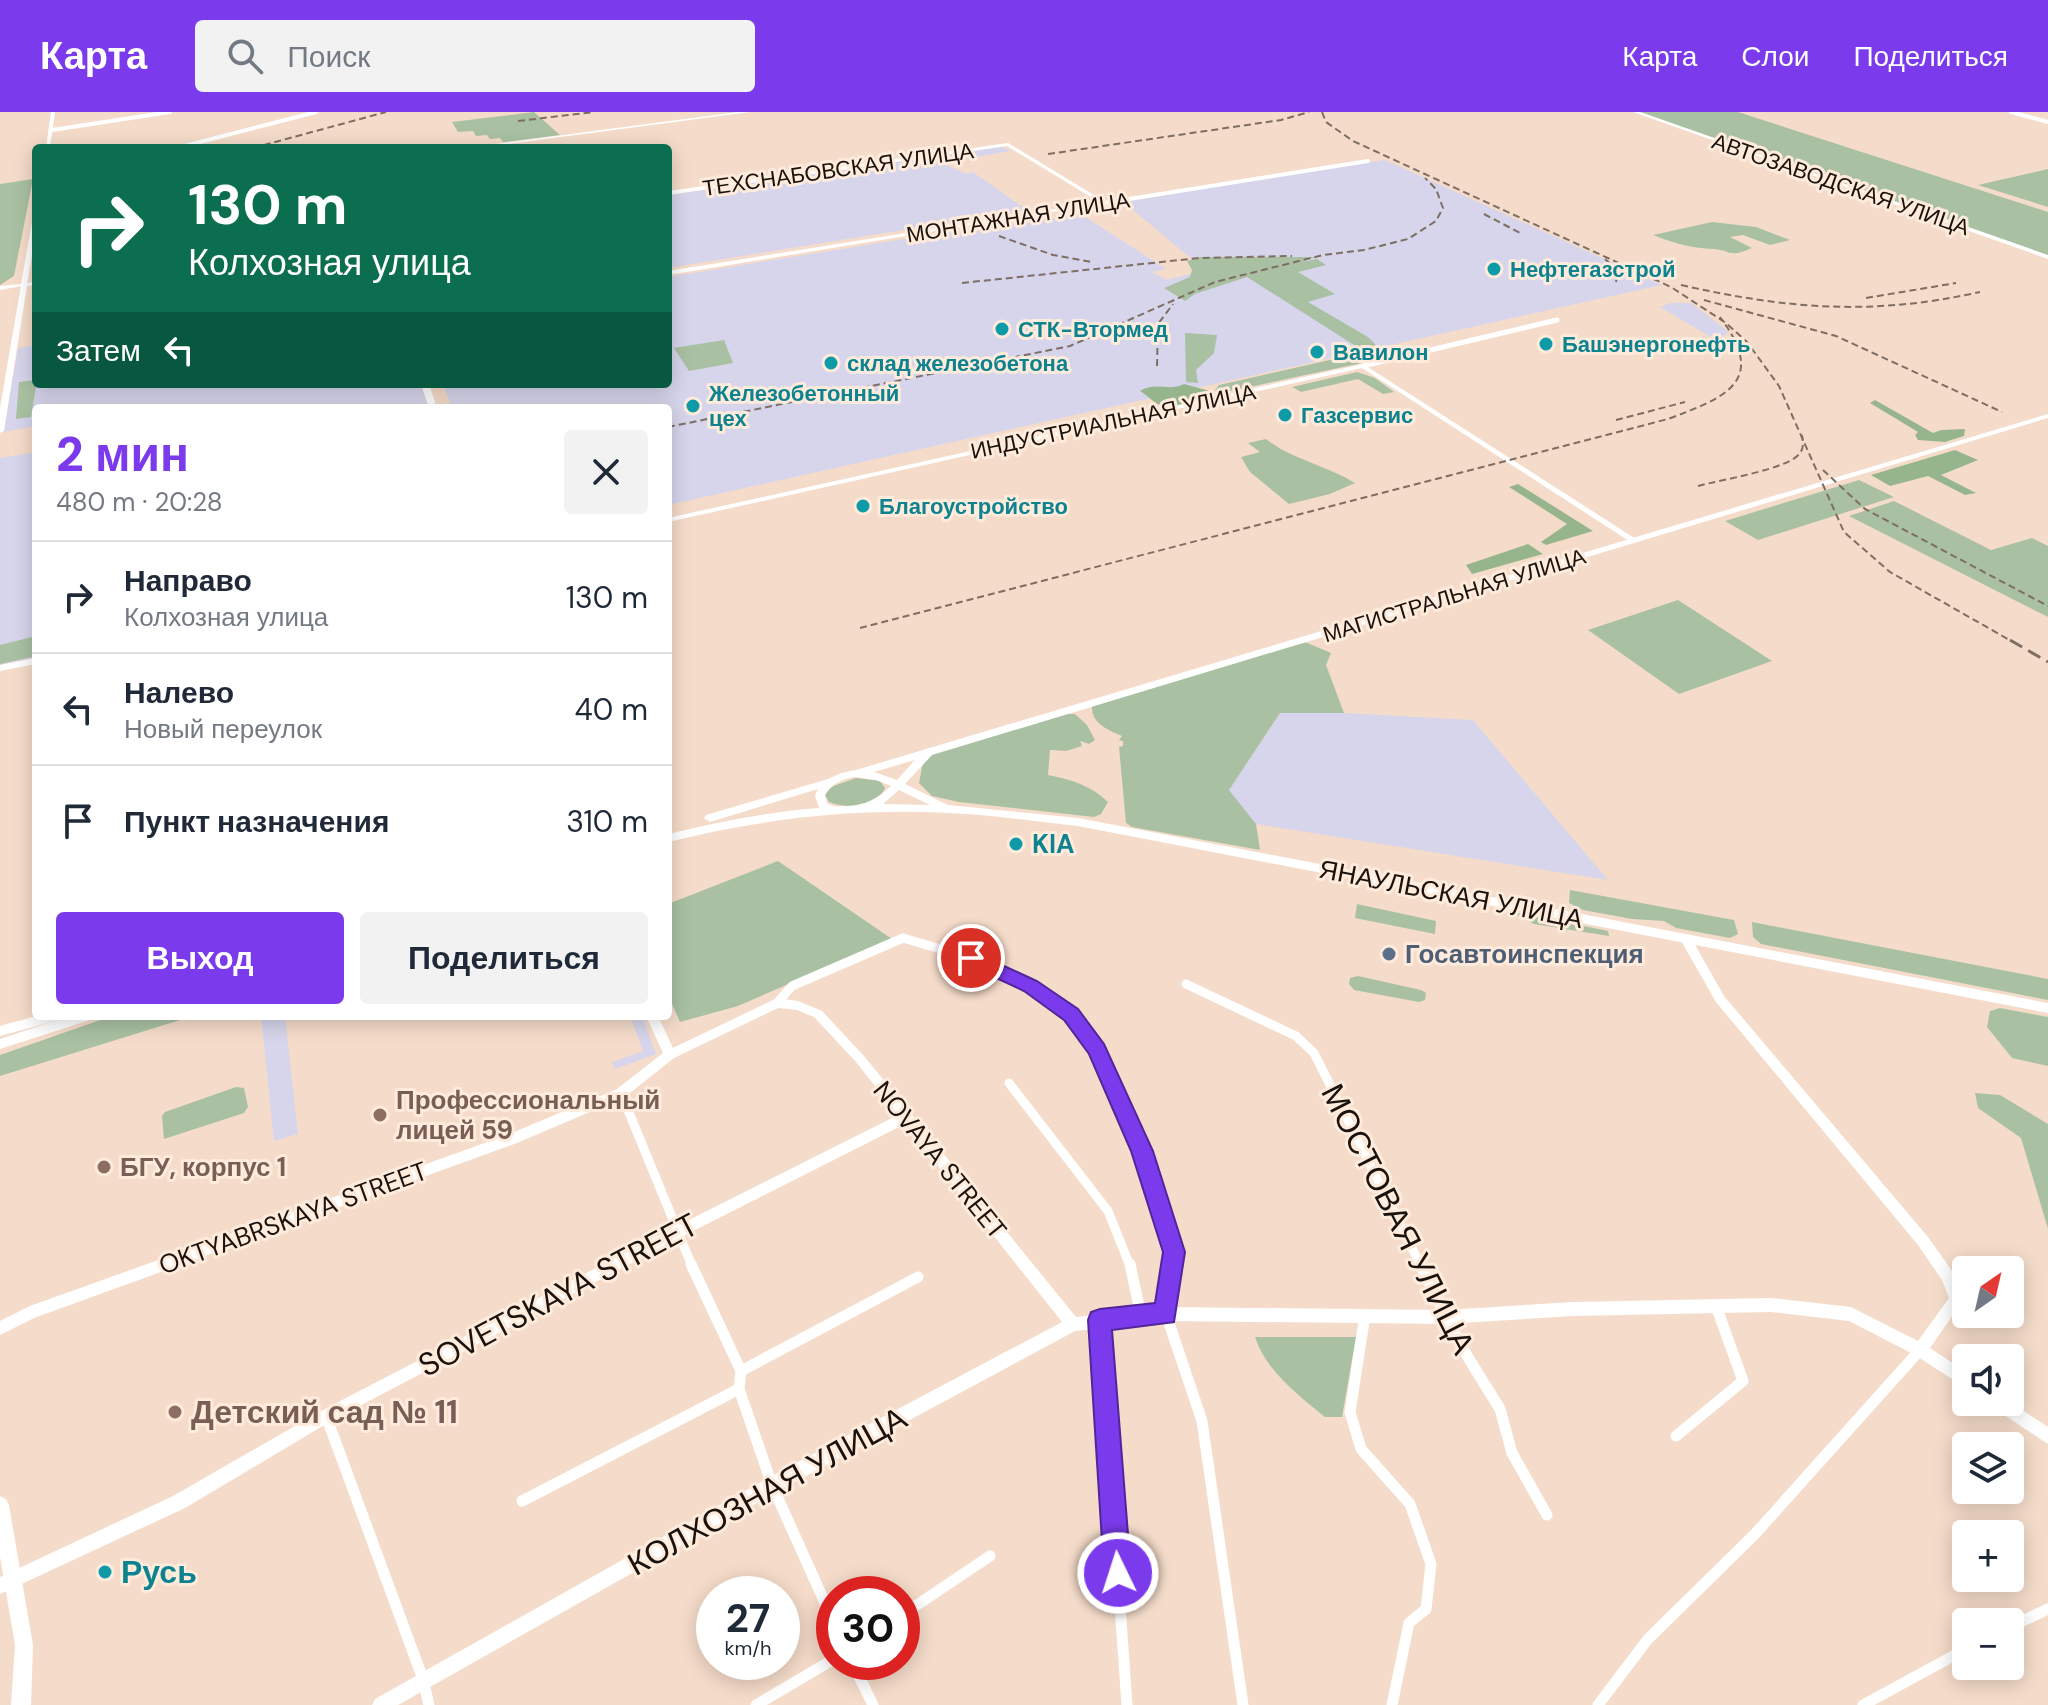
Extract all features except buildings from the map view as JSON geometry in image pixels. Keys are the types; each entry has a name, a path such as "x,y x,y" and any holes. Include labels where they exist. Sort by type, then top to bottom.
{"main road":[{"name":"АВТОЗАВОДСКАЯ УЛИЦА","path":"1635,112 2048,257"},
{"path":"0,431 24,280 32,282"},
{"path":"22,294 32,286"},
{"name":"МАГИСТРАЛЬНАЯ УЛИЦА","path":"672,828 2048,416"},
{"path":"859,810 883,800 932,751"},
{"path":"860,773 883,777 947,809"},
{"path":"829,782 822,789 819,801 831,811"},
{"path":"672,837 723,822 831,811 947,809"},
{"name":"ЯНАУЛЬСКАЯ УЛИЦА","path":"947,809 1113,828 2048,1008"},
{"path":"0,1031 40,1020"},
{"path":"0,1046 73,1020"},
{"path":"0,1505 7,1583 24,1645 21,1705"}],"street":[{"path":"49,144 53,112"},
{"path":"52,130 170,112"},
{"path":"192,144 316,112"},
{"path":"498,144 748,112"},
{"path":"2011,112 2048,120"},
{"name":"ТЕХСНАБОВСКАЯ УЛИЦА","path":"672,192 1008,144 1104,203"},
{"name":"МОНТАЖНАЯ УЛИЦА","path":"672,272 1368,161"},
{"path":"0,288 24,280 32,238"},
{"path":"0,288 22,294"},
{"name":"ИНДУСТРИАЛЬНАЯ УЛИЦА","path":"672,519 1557,320"},
{"path":"1363,366 1635,541"},
{"path":"0,668 32,662"},
{"path":"777,1003 792,986 903,938 971,958 1030,986 1071,1014 1097,1050 1142,1151 1174,1252 1166,1314 1202,1421 1243,1705"},
{"path":"1598,1705 1648,1639 1755,1534 1881,1395 1920,1350 1957,1299 1947,1276 1904,1217 1720,999 1686,939"},
{"name":"МОСТОВАЯ УЛИЦА","path":"1186,984 1296,1036 1314,1053 1446,1317 1500,1409 1512,1453 1547,1515"},
{"name":"NOVAYA STREET","path":"777,1003 798,1006 818,1014 860,1059 904,1118 960,1181 1073,1324"},
{"name":"OKTYABRSKAYA STREET","path":"0,1328 30,1313 512,1139 621,1093 670,1055 777,1003"},
{"path":"654,1020 670,1055"},
{"path":"1009,1083 1108,1211 1130,1265 1141,1316"},
{"path":"621,1093 676,1233 741,1371 739,1389 772,1485 816,1583"},
{"name":"SOVETSKAYA STREET","path":"7,1583 179,1502 326,1416 904,1118"},
{"path":"741,1371 918,1277"},
{"name":"КОЛХОЗНАЯ УЛИЦА","path":"381,1705 772,1485 1073,1324 1166,1314 1446,1317 1573,1309 1771,1305 1851,1314 1920,1350 1952,1372"},
{"path":"1676,1436 1743,1381 1716,1306"},
{"path":"1365,1315 1350,1412 1361,1449 1410,1504 1431,1564 1426,1609 1409,1623 1392,1705"},
{"path":"1100,1320 1123,1703"},
{"path":"522,1501 739,1389"},
{"path":"326,1416 423,1679 429,1705"},
{"path":"2018,1416 2048,1436"},
{"path":"920,1603 990,1556"},
{"path":"2024,1620 2048,1609"},
{"path":"1863,1705 1952,1657"},
{"path":"756,1705 816,1670"},
{"path":"861,1680 873,1705"}],"shaded area":[{"path":"999,146 1011,151 943,163 966,174 973,172 1027,210 672,267 672,194"},
{"path":"1385,160 1662,285 672,504 672,404 450,404 444,388 672,388 672,276 953,231 958,234 1081,214 1166,269 1152,272 1167,280 1205,270 1121,200"},
{"path":"1670,303 1691,303 1729,332 1722,337 1709,336 1660,307"},
{"path":"32,346 32,388 422,388 428,404 32,404 32,427 3,432 18,348"},
{"path":"32,453 32,658 0,665 0,458"},
{"path":"1280,713 1473,720 1608,880 1256,824 1228,790"},
{"path":"261,1020 285,1020 298,1134 274,1141"},
{"path":"631,1020 643,1020 656,1054 615,1069 612,1062 643,1051"}],"green space":[{"path":"534,112 560,135 503,142 500,138 490,139 487,135 476,136 473,131 458,132 452,122"},
{"path":"1640,112 1738,112 2048,212 2048,256"},
{"path":"2048,169 2048,207 1978,185"},
{"path":"32,179 14,276 0,285 0,184"},
{"path":"1712,222 1756,227 1790,240 1770,245 1743,235 1730,237 1752,248 1735,253 1684,245 1653,235"},
{"path":"1201,257 1315,257 1302,262 1317,259 1326,265 1298,272 1335,294 1308,302 1368,337 1379,348 1400,348 1409,353 1221,393 1215,390 1219,385 1365,352 1247,277 1195,294 1185,301 1164,288 1190,277 1192,270 1187,261"},
{"path":"1185,333 1217,335 1214,353 1196,370 1198,383 1186,382"},
{"path":"724,340 733,363 689,371 674,348"},
{"path":"1357,372 1375,378 1394,392 1383,394 1358,379 1301,392 1292,387"},
{"path":"32,380 32,388 36,388 31,417 16,419 19,382"},
{"path":"1184,384 1210,391 1196,402 1168,407 1140,391 1151,387"},
{"path":"1875,400 1933,433 1965,429 1964,436 1945,442 1918,440 1915,435 1918,432 1870,403"},
{"path":"1266,439 1355,483 1330,494 1289,504 1250,472 1241,457 1260,452 1248,443"},
{"path":"1955,450 1978,460 1941,475 1976,493 1965,495 1928,476 1890,486 1871,475"},
{"path":"1859,480 1894,497 1758,540 1725,521"},
{"path":"1518,484 1593,531 1546,545 1541,542 1567,524 1509,487"},
{"path":"1894,501 1991,550 2032,538 2048,546 2048,617 1849,516"},
{"path":"1528,544 1543,554 1472,574 1466,565"},
{"path":"1678,600 1772,661 1679,694 1588,630"},
{"path":"32,637 32,657 0,664 0,645"},
{"path":"1305,642 1331,653 1326,665 1344,713 1280,713 1229,790 1256,824 1260,850 1132,827 1126,823 1119,747 1123,746 1123,741 1119,740 1122,736 1097,721 1092,706"},
{"path":"1066,714 1075,714 1087,725 1095,740 1089,744 1080,741 1082,746 1066,751 1050,750 1048,775 1080,784 1102,796 1108,802 1101,814 1094,817 959,802 932,796 919,783 923,762 935,753"},
{"path":"856,778 880,781 885,788 875,800 860,805 844,806 829,802 825,795 828,788"},
{"path":"778,861 892,939 738,1006 680,1022 672,1004 672,902"},
{"path":"1570,890 1734,920 1738,934 1730,938 1676,928 1664,921 1583,910 1569,903"},
{"path":"1357,904 1436,921 1435,934 1355,918"},
{"path":"1510,911 1608,931 1609,936 1534,924"},
{"path":"1752,922 2048,979 2048,1000 1761,944 1753,937"},
{"path":"1358,976 1421,990 1426,993 1425,1000 1419,1002 1354,990 1349,984 1350,978"},
{"path":"2000,1008 2048,1017 2048,1066 2012,1058 1987,1027 1990,1011"},
{"path":"101,1020 180,1020 0,1076 0,1055"},
{"path":"236,1087 244,1088 248,1107 244,1113 164,1139 162,1116 165,1112"},
{"path":"1975,1093 2000,1095 2048,1124 2048,1229 2021,1138 1978,1108"},
{"path":"1255,1337 1356,1337 1342,1417 1325,1417 1294,1391 1267,1361"}],"railway":[{"path":"268,144 386,112"},
{"path":"518,121 594,112"},
{"path":"1048,154 1281,120 1309,112"},
{"path":"1322,112 1326,122 1353,141 1671,287 1722,321"},
{"path":"672,426 1070,346 1215,282 1323,255 1364,250 1408,239 1436,221 1443,208 1436,189 1425,178"},
{"path":"1484,214 1522,234"},
{"path":"999,236 1053,255 1092,262"},
{"path":"962,283 1199,258 1292,256"},
{"path":"1605,259 1618,271 1616,282"},
{"path":"1866,298 1956,283"},
{"path":"1681,285 1758,300 1866,307 1941,300 1980,292"},
{"path":"1704,300 1836,336 2002,412"},
{"path":"1157,366 1158,324 1173,304"},
{"path":"1720,317 1722,321"},
{"path":"860,628 1668,419 1708,403 1734,384 1740,372 1740,357 1734,339 1722,321"},
{"path":"1722,321 1747,342 1779,386 1803,439"},
{"path":"1616,420 1685,402"},
{"path":"1698,486 1783,464 1800,453 1803,439"},
{"path":"1803,439 1844,532 1890,572 2013,642"},
{"path":"1823,470 1865,509 2048,606"},
{"path":"2010,640 2048,662"}],"place":[{"name":"Нефтегазстрой","path":"1494,269"},
{"name":"СТК-Втормед","path":"1002,329"},
{"name":"Башэнергонефть","path":"1546,344"},
{"name":"Вавилон","path":"1317,352"},
{"name":"склад железобетона","path":"831,363"},
{"name":"Железобетонный цех","path":"693,406"},
{"name":"Газсервис","path":"1285,415"},
{"name":"Благоустройство","path":"863,506"},
{"name":"KIA","path":"1016,844"},
{"name":"Госавтоинспекция","path":"1389,954"},
{"name":"Профессиональный лицей 59","path":"380,1115"},
{"name":"БГУ, корпус 1","path":"104,1167"},
{"name":"Детский сад № 11","path":"175,1412"},
{"name":"Русь","path":"105,1572"}],"route":[{"path":"971,958 1030,986 1071,1014 1097,1050 1142,1151 1174,1252 1166,1314 1100,1320 1118,1573"}]}
